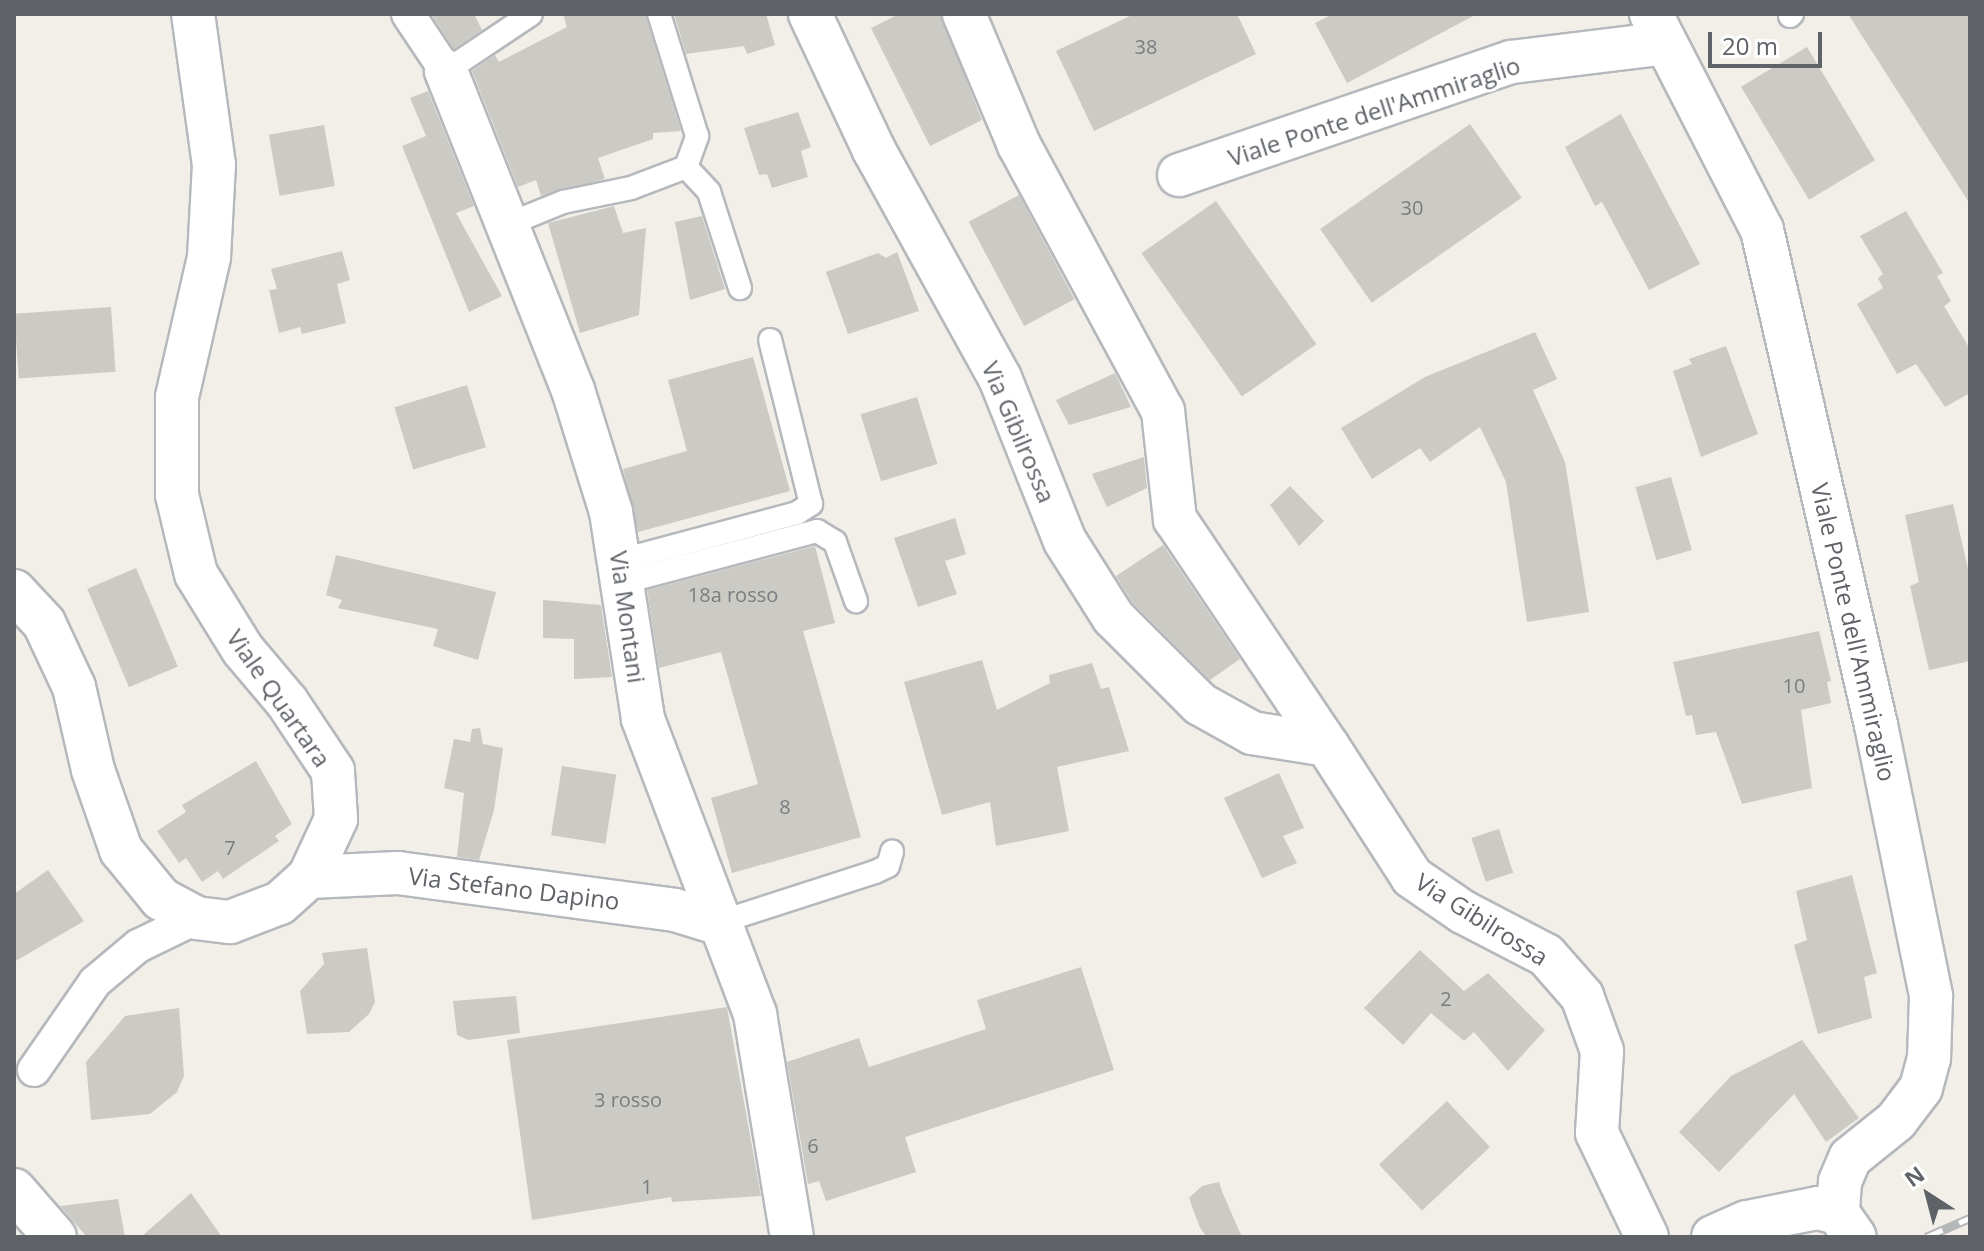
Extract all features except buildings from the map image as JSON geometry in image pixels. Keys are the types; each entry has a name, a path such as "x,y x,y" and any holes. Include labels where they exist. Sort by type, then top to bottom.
{"street":[{"name":"Viale Quartara","path":"14,591 44,623 74,687 93,770 121,850 161,899 196,918 230,922 280,903 309,877 336,819 333,771 287,702 243,650 196,574 177,495 177,397 209,257 214,165 193,14"},
{"name":"Via Montani","path":"408,14 446,71 573,390 623,571 643,719 717,923 731,943 755,1014 792,1237"},
{"name":"Via Gibilrossa","path":"810,14 874,150 1000,378 1065,541 1113,617 1200,704 1252,733 1327,745"},
{"name":"Via Gibilrossa","path":"964,14 1019,145 1163,411 1175,519 1412,877 1463,912 1546,955 1582,996 1602,1051 1597,1133 1647,1237"},
{"name":"Viale Ponte dell'Ammiraglio","path":"1179,175 1511,62 1658,28 1762,230 1876,725 1931,996 1929,1058 1921,1088 1896,1121 1850,1158 1840,1182 1847,1225"},
{"name":"Via Stefano Dapino","path":"309,877 398,873 628,903 717,923"},
{"path":"34,1070 95,982 138,946 196,918"},
{"path":"14,1190 55,1237"},
{"path":"1713,1237 1798,1209 1847,1225"}],"lane":[{"path":"446,71 531,14"},
{"path":"509,224 563,202 631,188 686,167 697,136 659,14"},
{"path":"686,167 709,192 740,288"},
{"path":"623,571 797,513 811,504 770,340"},
{"path":"623,571 817,531 835,542 856,601"},
{"path":"717,923 875,872 888,866 892,852"}],"railway":[{"path":"1926,1237 1970,1218"}]}
